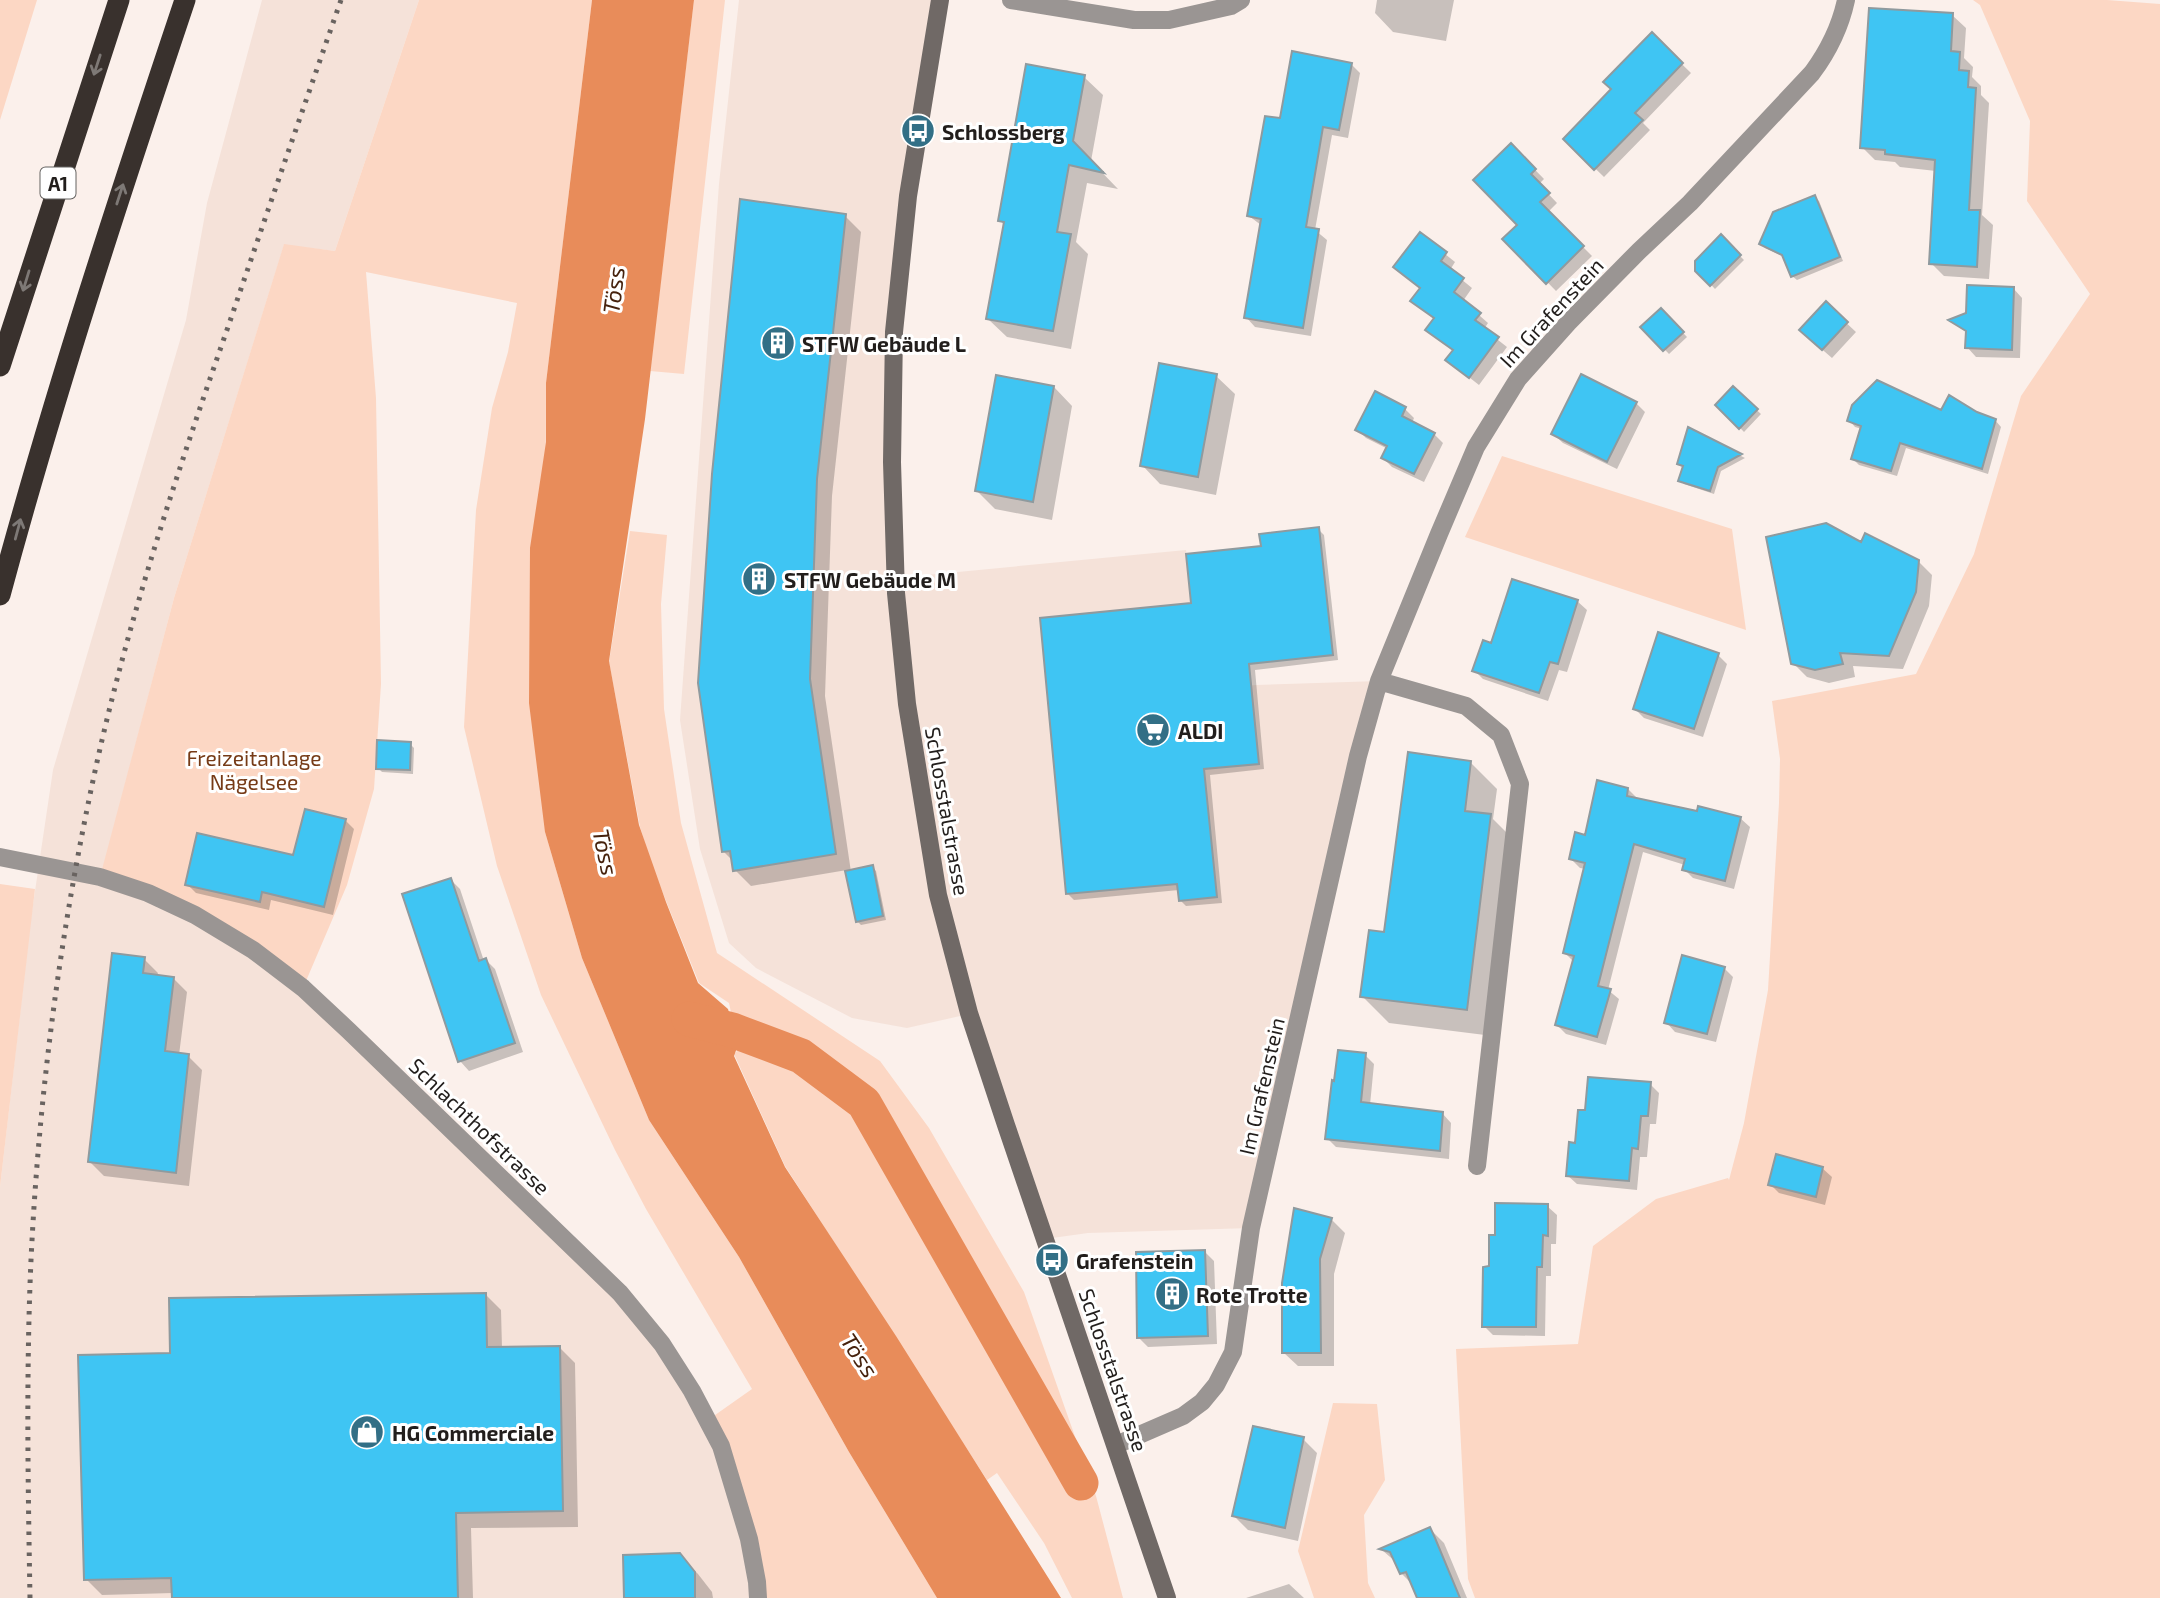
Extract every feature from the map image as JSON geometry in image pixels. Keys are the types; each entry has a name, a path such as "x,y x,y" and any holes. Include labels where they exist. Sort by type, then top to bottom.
{"highway":[{"name":"A1","path":"0,366 119,0"},
{"path":"0,595 39,454 95,271 185,0"}],"main road":[{"name":"Schlosstalstrasse","path":"940,0 908,196 894,332 892,462 895,593 907,704 938,895 969,1013 1167,1598"}],"street":[{"path":"1012,0 1134,20 1169,20 1231,6 1241,0"},
{"name":"Im Grafenstein","path":"1116,1445 1183,1416 1202,1402 1216,1385 1233,1352 1251,1228 1358,756 1379,681 1476,447 1518,379 1567,324 1690,203 1812,73 1829,50 1842,22 1846,0"},
{"path":"1379,681 1466,706 1501,735 1520,784 1477,1166"},
{"name":"Schlachthofstrasse","path":"0,857 100,877 148,893 195,915 253,950 303,988 340,1022 620,1293 663,1344 722,1446 749,1539 758,1598"}],"shaded area":[{"path":"262,0 419,0 335,251 284,245 174,598 101,876 253,950 620,1293 721,1446 758,1598 0,1598 0,1187 31,918 53,770 186,320 207,203"},
{"path":"739,0 940,0 894,332 895,578 1186,550 1203,690 1256,685 1379,681 1251,1228 1088,1233 1045,1239 969,1014 907,1028 852,1018 756,968 729,943 700,849 680,720 719,184"}],"green space":[{"path":"0,0 37,0 0,120"},
{"name":"Freizeitanlage Nägelsee","path":"419,0 592,0 546,383 545,832 582,958 649,1120 739,1257 849,1452 937,1598 758,1598 708,1420 752,1389 646,1209 615,1150 541,995 497,866 464,727 476,510 492,408 508,352 517,303 366,272 376,398 381,684 374,789 347,885 303,988 253,950 100,877 174,598 284,244 335,251"},
{"path":"694,0 725,0 684,374 650,371"},
{"path":"1973,0 2107,0 2160,4 2160,1598 1475,1598 1468,1579 1456,1349 1578,1344 1593,1246 1656,1199 1728,1178 1729,1180 1744,1123 1768,990 1780,759 1772,701 1916,674 1974,554 2021,396 2090,294 2027,201 2030,121 1980,5"},
{"path":"1502,456 1732,529 1746,630 1465,537"},
{"path":"630,531 667,535 661,604 664,709 681,823 717,953 880,1061 929,1128 1024,1292 1096,1496 1123,1598 1072,1598 1044,1543 997,1473 987,1480 785,1166 734,1054 739,1049 729,1003 699,983 652,866 640,827 609,662"},
{"path":"0,884 35,889 0,1187"},
{"path":"1333,1403 1377,1404 1385,1480 1364,1515 1368,1583 1375,1598 1314,1598 1298,1551"}],"water":[{"name":"Töss","path":"592,0 694,0 645,419 609,661 639,825 698,983 728,1009 738,1045 734,1056 785,1167 896,1336 1061,1598 937,1598 849,1452 739,1257 649,1120 582,958 545,832 529,703 530,548 546,442 546,383"}],"building":[{"path":"1869,8 1953,13 1951,51 1960,52 1959,70 1969,71 1968,87 1976,88 1969,210 1980,210 1977,267 1929,264 1935,160 1860,148"},
{"path":"1652,32 1683,63 1635,113 1643,120 1594,170 1563,139 1611,89 1603,82"},
{"path":"1292,51 1352,63 1339,130 1323,127 1306,227 1319,229 1303,328 1244,318 1261,219 1247,216 1265,116 1280,118"},
{"path":"1026,64 1085,75 1073,141 1104,173 1069,165 1057,232 1071,234 1053,331 986,319 1004,222 998,221"},
{"path":"1511,143 1536,169 1531,174 1550,193 1540,202 1584,246 1546,284 1502,239 1517,225 1473,180"},
{"path":"1815,195 1840,257 1791,277 1782,255 1759,244 1773,212"},
{"path":"740,199 846,214 817,479 810,679 836,854 733,871 730,851 722,852 698,683 712,474"},
{"path":"1420,232 1447,252 1441,261 1464,278 1454,292 1481,313 1475,320 1499,337 1469,378 1445,360 1453,350 1425,330 1434,318 1410,301 1420,288 1393,267"},
{"path":"1721,234 1741,255 1710,286 1695,271 1695,261"},
{"path":"1967,285 2014,287 2012,350 1965,348 1966,331 1948,320 1966,313"},
{"path":"1826,301 1848,322 1822,350 1799,330"},
{"path":"1661,308 1684,332 1663,351 1640,327"},
{"path":"1159,363 1217,374 1198,477 1140,466"},
{"path":"1581,374 1637,402 1607,462 1551,434"},
{"path":"996,375 1054,386 1033,502 975,491"},
{"path":"1877,380 1941,410 1949,395 1977,412 1996,419 1982,469 1900,443 1891,471 1851,459 1861,426 1847,421 1852,405"},
{"path":"1733,386 1758,409 1739,429 1715,405"},
{"path":"1375,391 1406,407 1402,416 1435,433 1414,474 1381,458 1387,446 1355,430"},
{"path":"1688,427 1742,454 1718,467 1710,491 1678,481 1683,466 1677,464"},
{"path":"1826,523 1861,542 1865,533 1919,560 1916,592 1889,656 1840,653 1843,664 1815,670 1791,664 1766,537"},
{"name":"ALDI","path":"1319,527 1333,655 1249,664 1259,764 1204,769 1217,897 1179,901 1177,884 1066,894 1040,618 1191,603 1186,554 1261,546 1259,534"},
{"path":"1512,579 1578,600 1558,664 1550,662 1539,693 1472,671 1483,640 1491,643"},
{"path":"1658,632 1719,653 1694,729 1633,709"},
{"path":"377,740 411,742 410,770 376,769"},
{"path":"1408,752 1471,761 1465,811 1491,814 1467,1010 1360,997 1369,930 1384,932"},
{"path":"1597,780 1628,788 1627,796 1697,811 1698,806 1741,817 1725,881 1682,870 1685,859 1634,844 1598,986 1611,989 1597,1037 1555,1025 1574,956 1563,953 1585,863 1569,859 1575,832 1585,835"},
{"path":"305,809 346,819 324,907 262,892 260,902 185,885 197,833 293,855"},
{"path":"873,865 883,916 856,922 845,871"},
{"path":"451,878 479,961 486,958 515,1043 458,1062 402,894"},
{"path":"112,953 145,957 143,973 174,977 165,1051 189,1054 176,1173 88,1162"},
{"path":"1682,955 1725,967 1707,1034 1664,1023"},
{"path":"1338,1050 1366,1053 1361,1102 1443,1112 1440,1151 1325,1139"},
{"path":"1588,1077 1651,1082 1648,1116 1641,1116 1638,1149 1632,1148 1629,1181 1566,1176 1569,1142 1575,1143 1578,1110 1585,1110"},
{"path":"1776,1154 1823,1167 1816,1197 1768,1185"},
{"path":"1495,1203 1548,1204 1548,1236 1543,1235 1542,1267 1537,1267 1536,1327 1482,1327 1483,1267 1489,1266 1489,1235 1495,1235"},
{"path":"1294,1208 1332,1218 1320,1259 1321,1353 1282,1353 1282,1283"},
{"name":"Rote Trotte","path":"1205,1250 1208,1336 1137,1338 1136,1252"},
{"name":"HG Commerciale","path":"486,1293 487,1347 560,1346 563,1511 456,1513 458,1598 172,1598 171,1578 84,1580 78,1355 170,1353 169,1298"},
{"path":"1253,1426 1304,1437 1285,1528 1232,1516"},
{"path":"1430,1527 1460,1598 1417,1598 1406,1572 1400,1574 1390,1552 1379,1549"},
{"path":"680,1553 695,1572 695,1598 624,1598 623,1555"}],"waterway":[{"path":"689,1019 732,1030 801,1056 864,1103 1081,1483"}],"railway":[{"path":"30,1598 29,1302 35,1197 46,1072 62,947 84,824 124,652 173,488 341,0"}],"place":[{"name":"Schlossberg","path":"918,131"},
{"name":"STFW Gebäude L","path":"778,343"},
{"name":"STFW Gebäude M","path":"759,579"},
{"name":"ALDI","path":"1153,730"},
{"name":"Grafenstein","path":"1052,1260"},
{"name":"Rote Trotte","path":"1172,1294"},
{"name":"HG Commerciale","path":"367,1432"}]}
